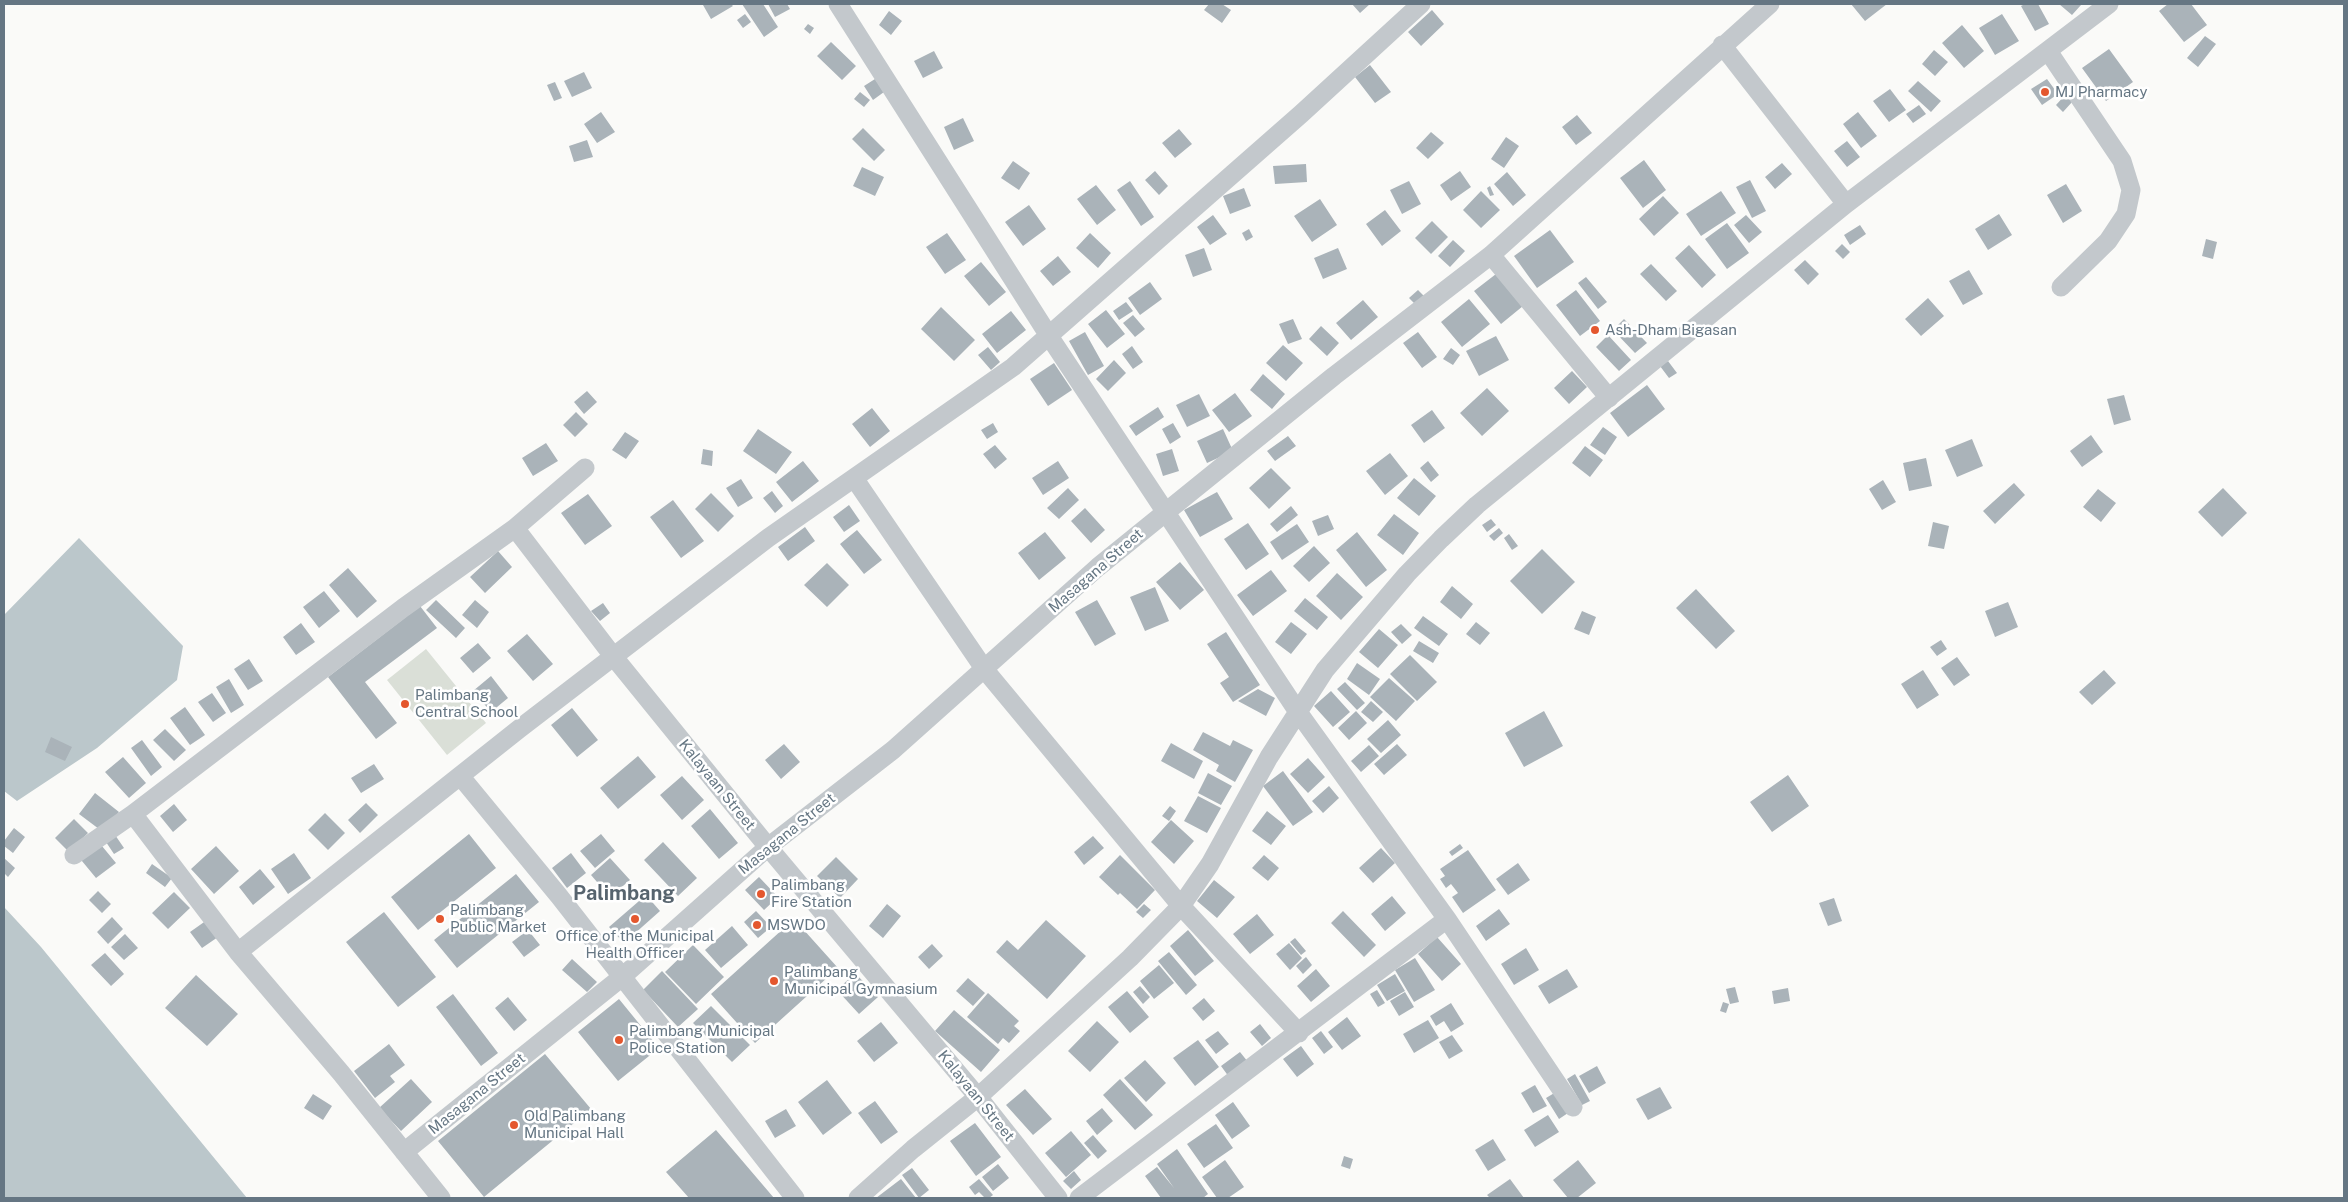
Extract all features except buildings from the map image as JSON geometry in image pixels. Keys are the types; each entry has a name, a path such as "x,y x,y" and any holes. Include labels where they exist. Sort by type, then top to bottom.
{"street":[{"path":"838,4 1049,336 1167,511 1298,712 1447,919 1573,1107"},
{"path":"238,952 613,656 768,538 1013,367 1301,114 1421,4"},
{"name":"Masagana Street","path":"404,1152 622,977 768,847 893,750 985,670 1098,566 1334,376 1491,254 1770,4"},
{"path":"858,1198 978,1097 1130,958 1181,906 1210,864 1269,757 1325,670 1401,581 1441,539 1477,505 1846,204 2109,4"},
{"path":"1722,45 1846,204"},
{"path":"2048,52 2122,161 2131,190 2126,214 2108,241 2061,287"},
{"path":"1491,254 1610,398"},
{"path":"74,855 133,814 395,613 515,528 585,468"},
{"path":"854,478 985,670 1181,906 1299,1033"},
{"name":"Kalayaan Street","path":"515,528 613,656 768,847 978,1097 1058,1198"},
{"path":"461,776 622,977 794,1198"},
{"path":"133,814 238,952 341,1073 441,1198"},
{"path":"1079,1198 1447,919"}],"shaded area":[{"path":"79,538 183,646 177,680 97,748 17,801 4,791 4,615"},
{"path":"426,649 486,723 447,755 387,680"},
{"path":"4,907 41,947 247,1198 4,1198"}],"place":[{"name":"MJ Pharmacy","path":"2045,92"},
{"name":"Ash-Dham Bigasan","path":"1595,330"},
{"name":"Palimbang Central School","path":"405,704"},
{"name":"Palimbang Fire Station","path":"761,894"},
{"name":"Palimbang Public Market","path":"440,919"},
{"name":"Office of the Municipal Health Officer","path":"635,919"},
{"name":"MSWDO","path":"757,925"},
{"name":"Palimbang Municipal Gymnasium","path":"774,981"},
{"name":"Palimbang Municipal Police Station","path":"619,1040"},
{"name":"Old Palimbang Municipal Hall","path":"514,1125"}],"district":[{"name":"Palimbang","path":"624,894"}]}
